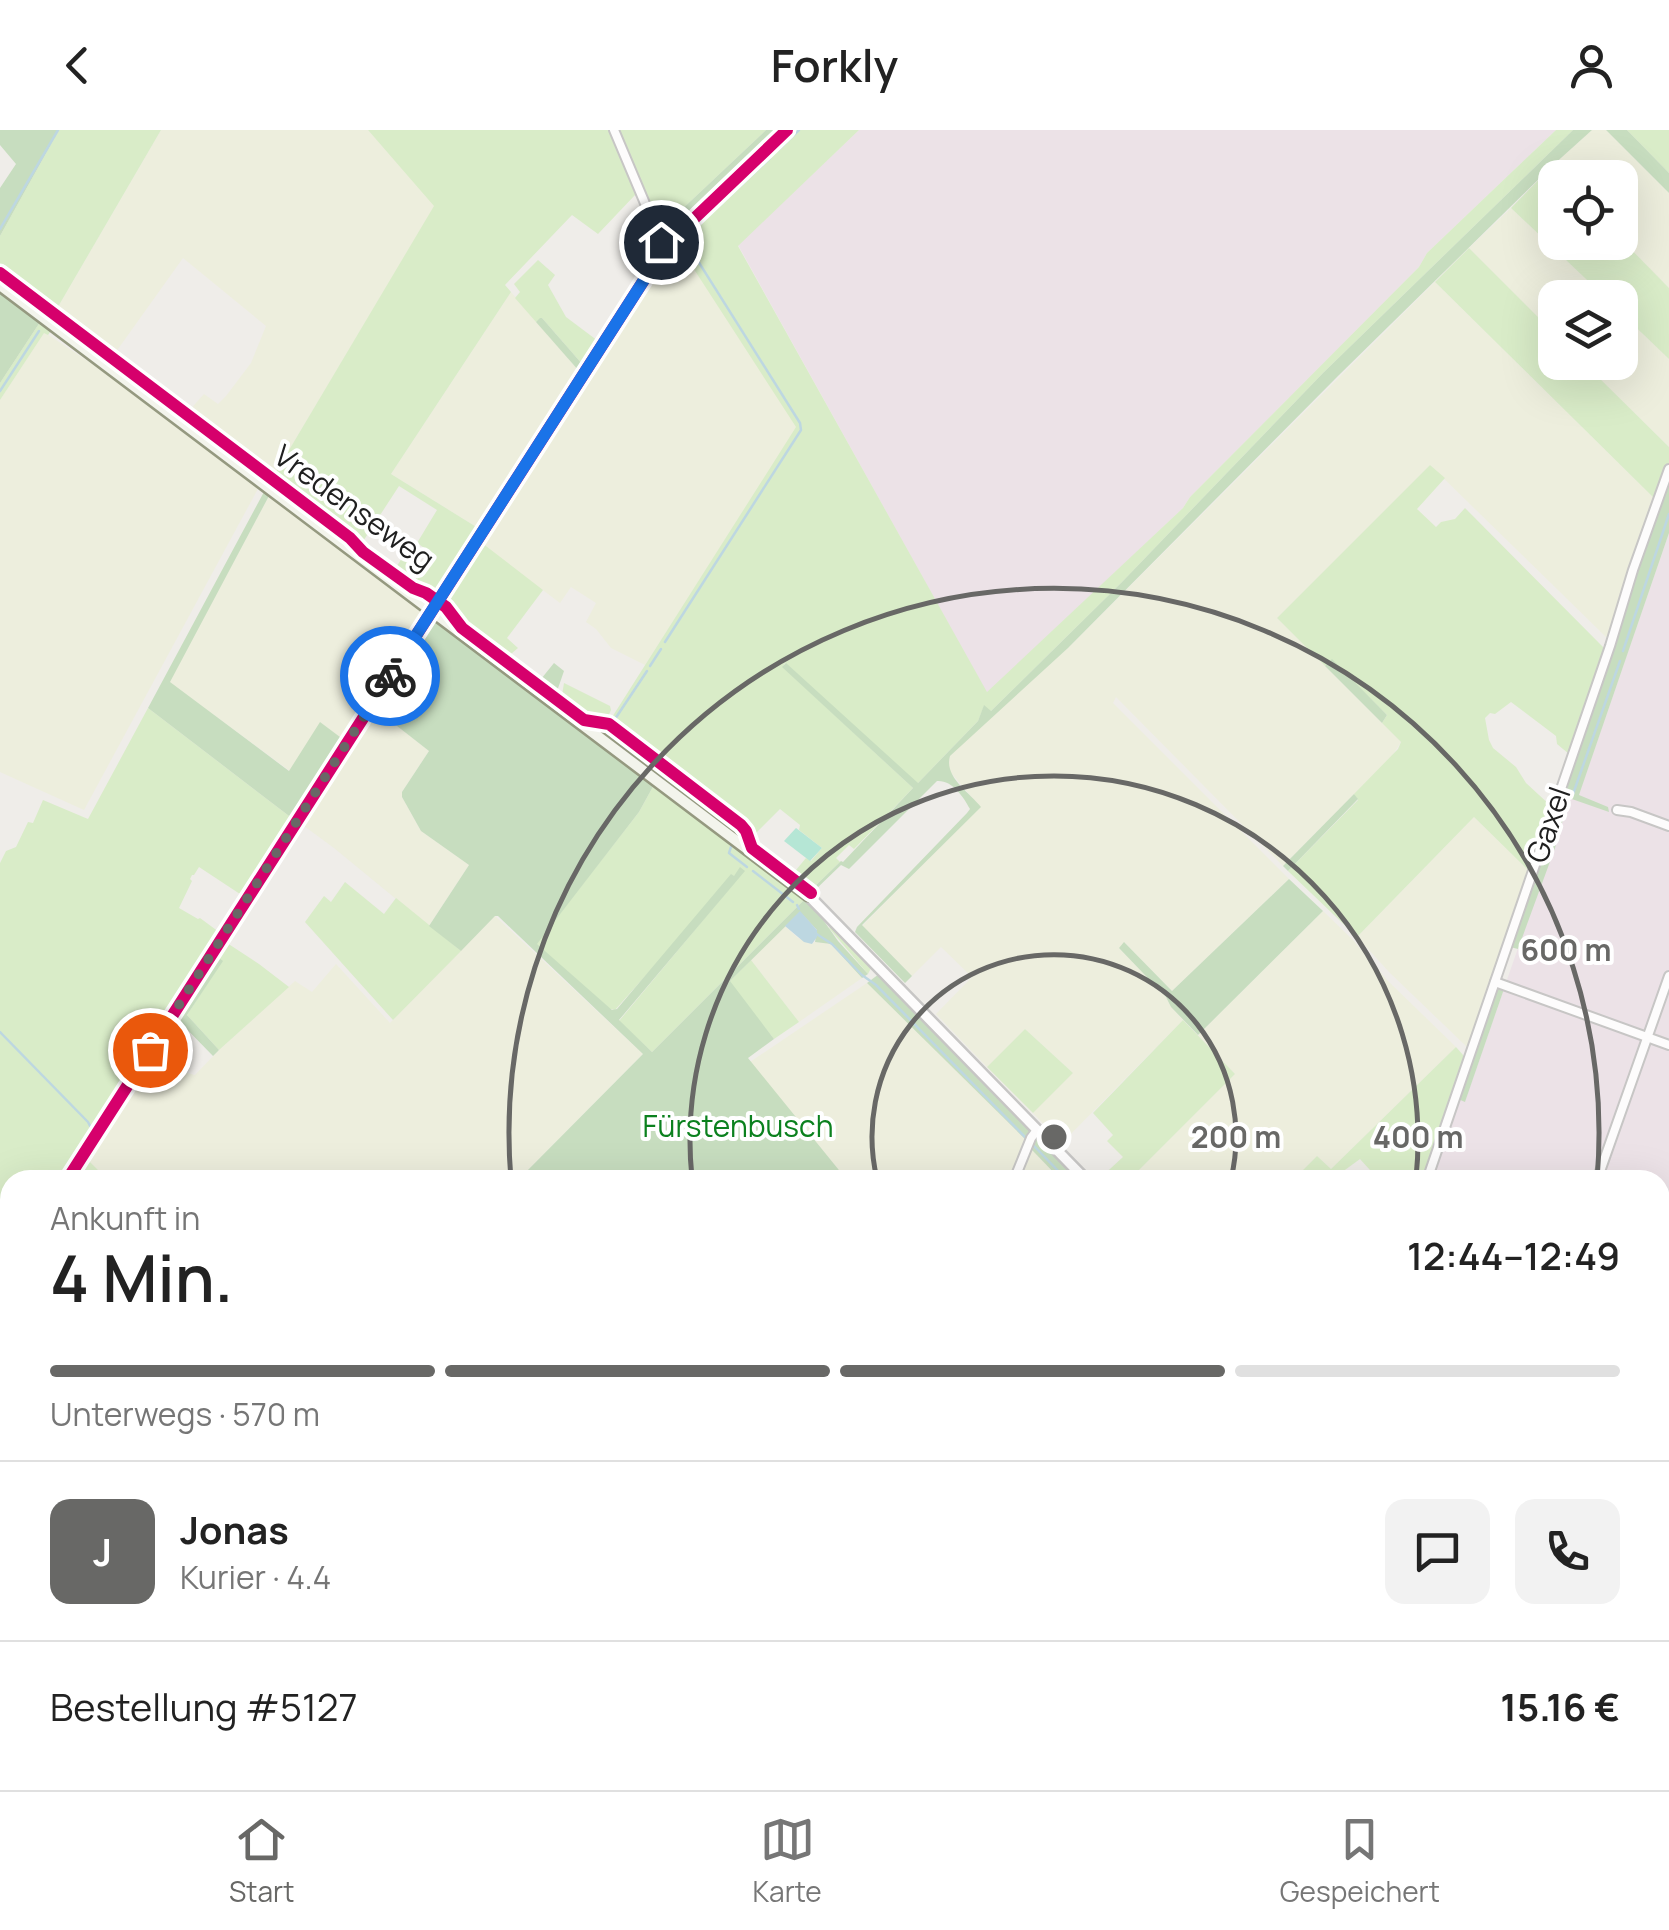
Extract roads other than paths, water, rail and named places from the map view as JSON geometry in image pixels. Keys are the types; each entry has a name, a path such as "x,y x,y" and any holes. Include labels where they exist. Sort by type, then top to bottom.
{"main road":[{"name":"Vredenseweg","path":"0,285 808,896"}],"street":[{"path":"73,1170 660,255 662,244 614,130"},
{"path":"662,244 679,233 788,130"},
{"name":"Gaxel","path":"1430,1170 1669,469"},
{"path":"1617,810 1669,826"},
{"path":"808,896 1076,1170"},
{"path":"1601,1170 1669,976"},
{"path":"1495,982 1669,1044"},
{"path":"1018,1170 1037,1130"}],"water":[{"path":"800,911 817,930 812,944 785,926"}],"waterway":[{"path":"0,229 58,130"},
{"path":"778,150 799,130"},
{"path":"665,642 801,430 686,242 687,236 770,158"},
{"path":"0,267 49,305 46,316"},
{"path":"0,391 39,331"},
{"path":"1623,651 1669,514"},
{"path":"650,666 661,649"},
{"path":"1573,794 1620,661"},
{"path":"613,722 647,671"},
{"path":"609,729 611,735 675,783"},
{"path":"681,787 739,835"},
{"path":"732,844 729,853 747,867"},
{"path":"753,871 793,902"},
{"path":"797,905 799,909"},
{"path":"815,933 876,985 1028,1140"},
{"path":"0,1032 88,1122 91,1128 81,1148"},
{"path":"1033,1145 1057,1170"}],"park label":[{"name":"Fürstenbusch","path":"738,1127"}]}
